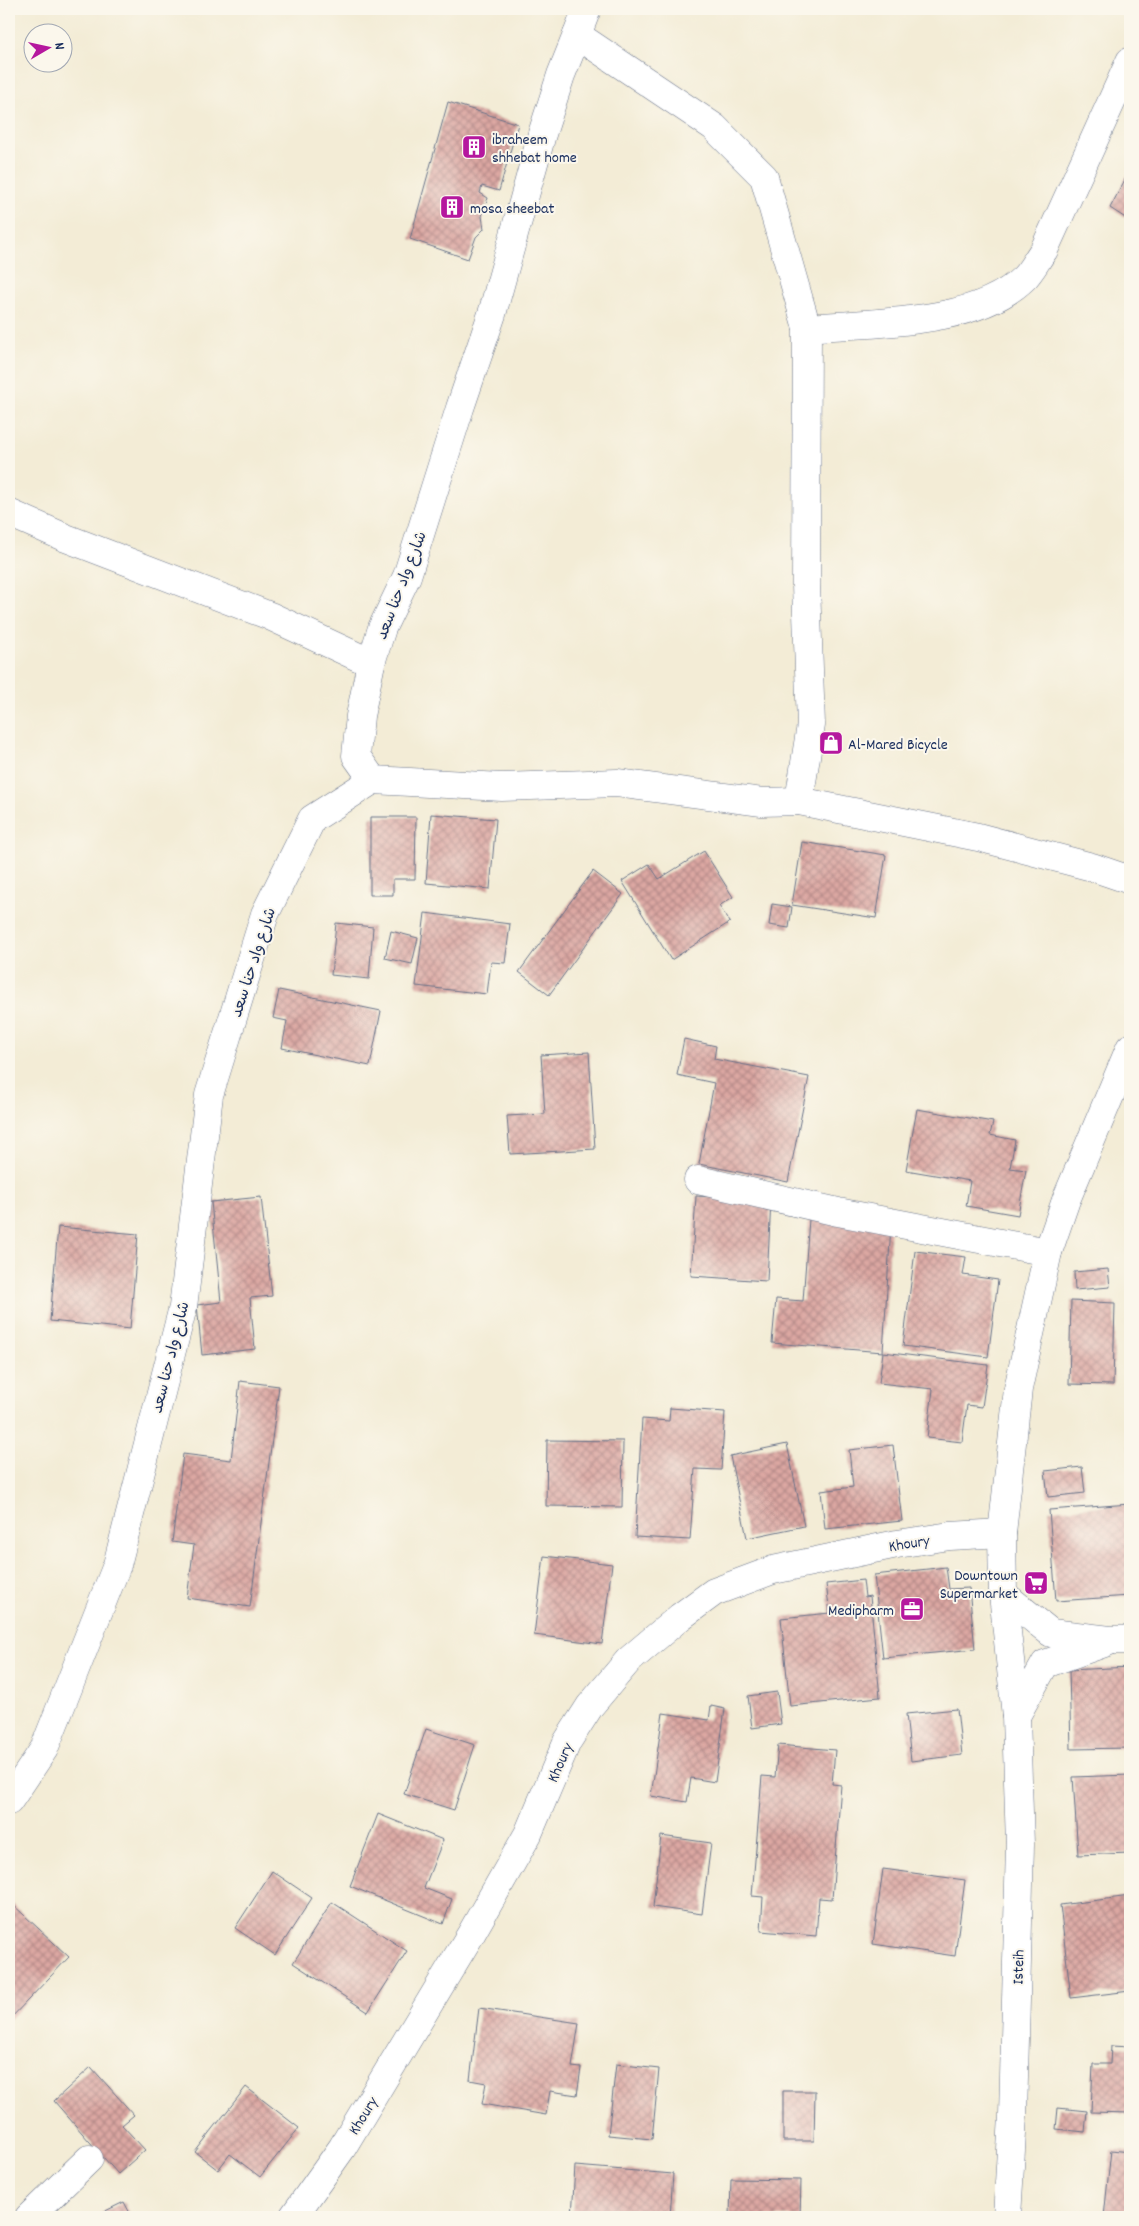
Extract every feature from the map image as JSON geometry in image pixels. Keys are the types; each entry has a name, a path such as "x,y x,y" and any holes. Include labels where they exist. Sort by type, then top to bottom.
{"street":[{"name":"شارع واد حنا سعد","path":"9,1801 44,1749 117,1565 183,1307 209,1094 265,914 312,819 373,780 356,756 360,716 371,663 382,628 407,576 492,314 542,134 561,76 587,9"},
{"path":"577,35 714,127 764,177 807,328 806,585 811,725 799,801"},
{"path":"807,328 934,317 969,309 996,297 1024,278 1044,250 1130,61"},
{"path":"9,512 66,538 270,616 371,663"},
{"path":"373,780 502,787 617,783 762,802 799,801 978,837 1092,867 1130,880"},
{"name":"Isteih","path":"1007,2217 1013,2107 1020,1845 1016,1716 1003,1594 1002,1533 1018,1389 1048,1252 1066,1200 1130,1048"},
{"path":"698,1180 838,1212 1048,1252"},
{"name":"Khoury","path":"293,2217 342,2148 471,1934 528,1834 567,1742 590,1706 628,1661 680,1617 714,1592 773,1570 897,1544 950,1536 1002,1533"},
{"path":"1003,1594 1051,1633 1120,1640"},
{"path":"1016,1716 1046,1664 1120,1640"},
{"path":"29,2217 89,2159"}],"building":[{"path":"448,102 518,124 499,191 482,186 480,193 488,198 482,216 484,229 476,237 468,259 410,239"},
{"path":"1130,170 1130,221 1110,208"},
{"path":"431,814 496,819 490,889 426,883"},
{"path":"370,817 416,817 415,879 393,879 393,895 370,895"},
{"path":"802,842 886,855 876,918 792,905"},
{"path":"704,851 733,897 719,906 730,922 671,960 622,881 649,864 659,879"},
{"path":"593,871 623,894 549,995 519,972"},
{"path":"772,904 792,907 789,928 769,925"},
{"path":"425,913 510,924 505,963 491,962 487,994 416,986"},
{"path":"336,923 373,927 369,979 331,975"},
{"path":"391,931 418,938 412,964 385,958"},
{"path":"279,990 381,1011 370,1066 282,1048 287,1021 273,1018"},
{"path":"684,1039 716,1046 714,1059 809,1077 788,1182 699,1164 714,1083 677,1075"},
{"path":"589,1052 595,1149 510,1154 507,1116 545,1114 541,1055"},
{"path":"917,1109 993,1122 990,1135 1015,1140 1010,1168 1026,1170 1018,1215 966,1206 970,1181 906,1170"},
{"path":"696,1196 771,1200 767,1281 691,1276"},
{"path":"261,1197 272,1296 250,1298 255,1349 202,1355 197,1305 221,1302 211,1202"},
{"path":"809,1219 891,1226 883,1352 772,1343 776,1299 803,1301"},
{"path":"58,1227 138,1234 130,1329 50,1321"},
{"path":"915,1251 966,1257 963,1275 998,1280 988,1357 903,1346"},
{"path":"1108,1269 1110,1287 1075,1290 1074,1272"},
{"path":"1071,1301 1115,1303 1113,1385 1069,1384"},
{"path":"883,1352 988,1365 982,1407 967,1405 962,1442 927,1438 933,1389 879,1383"},
{"path":"240,1381 279,1386 250,1607 187,1598 194,1545 172,1542 183,1454 231,1460"},
{"path":"1124,1402 1130,1402 1130,1451 1129,1451"},
{"path":"670,1408 725,1412 721,1470 695,1469 690,1540 635,1537 642,1419 669,1421"},
{"path":"547,1440 623,1441 622,1507 546,1506"},
{"path":"787,1444 804,1526 747,1538 730,1456"},
{"path":"893,1445 902,1521 825,1529 821,1491 853,1487 849,1450"},
{"path":"1082,1467 1085,1493 1048,1497 1045,1471"},
{"path":"1130,1504 1130,1596 1056,1601 1049,1510"},
{"path":"544,1556 612,1564 602,1644 534,1635"},
{"path":"946,1567 949,1589 969,1588 975,1649 883,1658 874,1575"},
{"path":"863,1580 865,1597 870,1596 880,1697 790,1706 781,1618 830,1613 826,1584"},
{"path":"1130,1667 1130,1748 1071,1749 1069,1670"},
{"path":"777,1692 781,1724 752,1728 748,1696"},
{"path":"711,1706 725,1709 715,1782 691,1778 687,1802 651,1796 663,1713 709,1720"},
{"path":"957,1709 962,1755 911,1761 906,1714"},
{"path":"426,1729 475,1745 454,1810 404,1794"},
{"path":"778,1745 835,1750 832,1784 841,1785 832,1899 819,1898 816,1936 761,1931 763,1897 752,1896 762,1776 775,1777"},
{"path":"1130,1775 1130,1853 1078,1855 1073,1777"},
{"path":"378,1814 443,1840 424,1888 452,1899 443,1924 350,1886"},
{"path":"661,1836 711,1843 702,1914 653,1907"},
{"path":"883,1869 965,1880 955,1956 873,1944"},
{"path":"272,1871 312,1898 275,1955 235,1928"},
{"path":"1130,1896 1130,1991 1071,1998 1060,1905"},
{"path":"9,1901 69,1957 9,2020"},
{"path":"332,1902 407,1951 368,2012 293,1963"},
{"path":"479,2008 579,2023 572,2067 581,2068 577,2095 550,2091 546,2115 482,2104 486,2083 470,2080"},
{"path":"1111,2046 1130,2047 1130,2113 1091,2112 1093,2064 1110,2064"},
{"path":"616,2064 659,2069 652,2139 608,2135"},
{"path":"91,2067 134,2115 122,2125 145,2150 118,2174 54,2101"},
{"path":"246,2087 299,2128 260,2177 230,2154 218,2170 195,2152"},
{"path":"783,2091 815,2091 814,2141 783,2141"},
{"path":"1058,2108 1087,2111 1085,2132 1056,2129"},
{"path":"1111,2150 1130,2152 1130,2217 1104,2217"},
{"path":"575,2166 673,2174 670,2217 572,2217"},
{"path":"731,2179 801,2180 800,2217 730,2217"},
{"path":"124,2202 132,2217 93,2217"}],"place":[{"name":"ibraheem shhebat home","path":"474,147"},
{"name":"mosa sheebat","path":"452,207"},
{"name":"Al-Mared Bicycle","path":"831,743"},
{"name":"Downtown Supermarket","path":"1036,1583"},
{"name":"Medipharm","path":"912,1609"}]}
